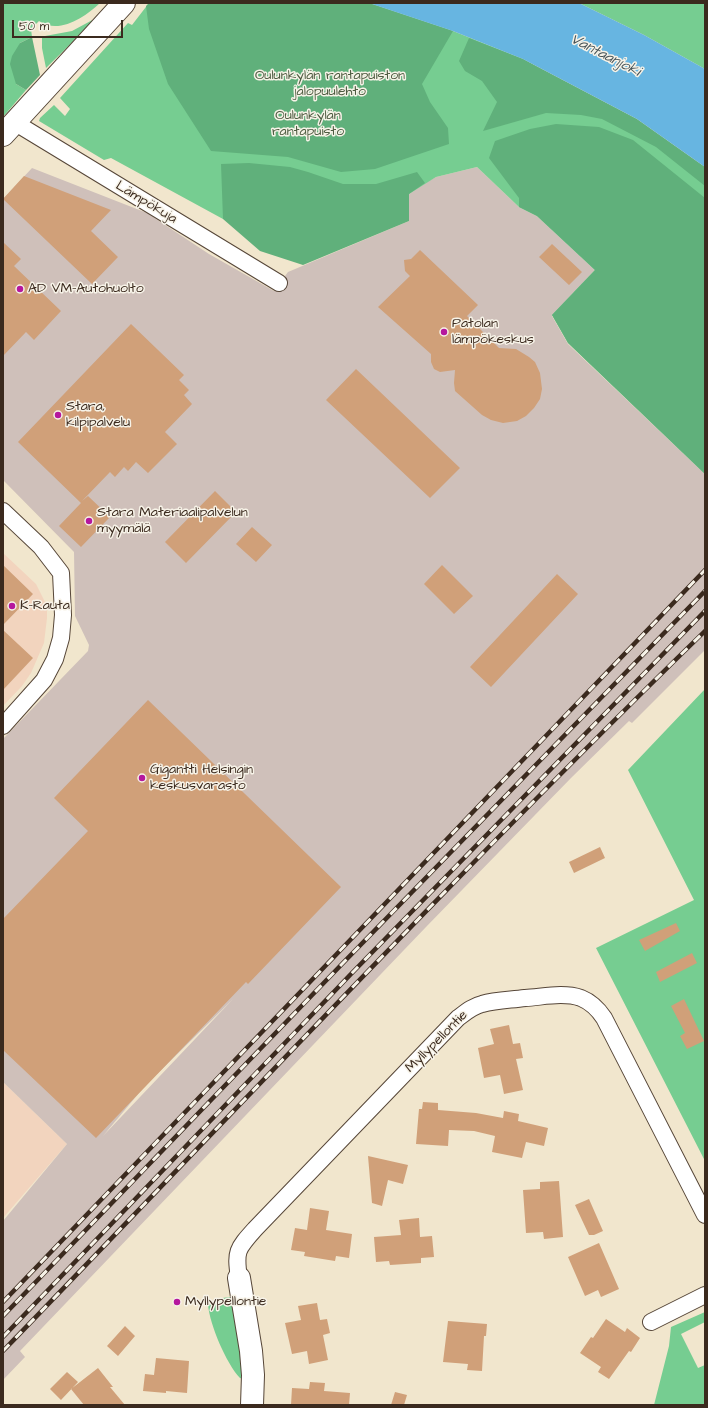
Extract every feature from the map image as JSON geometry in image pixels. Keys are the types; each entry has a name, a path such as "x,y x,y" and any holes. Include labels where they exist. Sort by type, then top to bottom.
{"main road":[{"path":"9,128 124,3"},
{"path":"238,1278 251,1351 253,1375 252,1405"}],"street":[{"name":"Lämpökuja","path":"9,128 279,283"},
{"path":"3,511 41,547 61,573 63,616 61,638 54,659 44,680 3,726"},
{"name":"Myllypellontie","path":"238,1278 237,1254 239,1248 255,1229 464,1013 471,1008 482,1004 570,995 582,999 596,1007 604,1018 705,1215"},
{"path":"651,1322 705,1295"}],"shaded area":[{"path":"477,167 519,207 537,216 595,270 552,316 568,344 705,474 705,650 632,723 629,721 571,778 426,927 20,1351 25,1357 3,1380 3,1221 67,1144 3,1082 3,739 88,651 89,645 75,616 74,552 3,480 3,199 32,168 147,213 209,254 274,291 288,272 409,221 409,194 436,177","holes":["233,999 103,1136 144,1087"]},
{"path":"3,553 36,584 47,606 47,618 44,643 31,673 22,686 3,706"},
{"path":"3,1082 67,1144 3,1218"}],"green space":[{"path":"3,3 100,3 79,19 63,25 55,26 47,25 39,21 31,29 32,37 20,43 16,84 26,90 3,117"},
{"name":"Oulunkylän rantapuisto","path":"149,3 369,3 453,31 523,59 705,167 705,474 568,343 552,315 595,270 537,216 519,207 477,167 436,177 409,194 409,221 223,219 111,158 104,160 39,121 40,118 54,105 65,116 70,109 60,98 128,23 132,25"},
{"name":"Oulunkylän rantapuiston jalopuulehto","path":"149,3 369,3 453,31 422,84 430,102 448,128 449,144 375,169 341,172 288,157 211,151 168,84 149,29 146,6"},
{"path":"579,3 705,3 705,69 644,35"},
{"path":"98,17 46,68 42,48 42,38 45,36 72,31"},
{"path":"32,37 40,75 26,90 16,84 10,64 12,56 20,43"},
{"path":"469,38 523,59 637,119 705,167 705,186 656,147 602,119 581,115 546,113 483,131 497,102 482,81 465,71 459,61"},
{"path":"556,124 599,127 633,140 705,198 705,474 568,343 552,315 595,270 537,216 519,207 519,198 489,158 495,141 530,129"},
{"path":"249,163 290,167 343,184 376,184 417,172 425,183 409,194 409,221 303,265 260,251 223,219 221,164"},
{"path":"705,689 705,1161 596,948 694,900 628,770"},
{"path":"221,1298 234,1298 243,1379 240,1378 224,1354 215,1333 209,1313 208,1305 210,1303"},
{"path":"705,1312 705,1322 681,1334 698,1368 705,1365 705,1405 654,1405 669,1346 671,1327"}],"water":[{"name":"Vantaanjoki","path":"369,3 579,3 644,35 705,69 705,167 637,119 523,59 453,31"}],"building":[{"path":"24,176 111,210 91,231 118,257 92,284 3,199"},
{"name":"AD VM-Autohuolto","path":"3,242 21,259 14,266 61,311 34,340 26,332 3,356"},
{"path":"552,244 582,272 569,285 539,257"},
{"name":"Patolan lämpökeskus","path":"420,250 478,305 467,316 499,348 516,349 535,362 540,373 542,389 540,399 526,416 517,421 503,423 491,420 482,415 455,391 455,370 440,372 434,369 431,362 431,354 378,307 410,276 405,271 404,260 411,259"},
{"path":"131,324 184,375 179,380 189,390 184,395 192,404 165,432 177,444 148,473 136,462 128,471 124,467 115,477 110,472 82,501 88,496 110,517 81,547 59,526 81,503 18,442"},
{"path":"356,369 460,468 430,498 326,400"},
{"path":"215,491 236,512 186,563 165,542"},
{"path":"252,527 272,545 256,562 236,544"},
{"name":"K-Rauta","path":"3,565 33,594 3,625"},
{"path":"442,565 473,596 454,614 424,584"},
{"path":"557,574 578,594 491,687 470,667"},
{"path":"3,630 33,658 3,690"},
{"path":"148,700 341,887 248,984 246,982 96,1138 3,1050 3,919 88,831 54,798"},
{"path":"600,847 605,858 574,873 569,862"},
{"path":"676,923 680,931 645,951 639,940"},
{"path":"692,953 697,963 660,982 656,972"},
{"path":"684,999 704,1041 687,1049 680,1036 685,1033 671,1006"},
{"path":"509,1025 513,1044 520,1043 523,1058 516,1059 523,1090 504,1094 500,1075 484,1078 478,1048 494,1044 490,1029"},
{"path":"423,1102 438,1103 438,1110 476,1113 503,1118 504,1111 519,1114 518,1121 548,1128 544,1146 526,1142 522,1158 492,1152 495,1136 474,1131 449,1130 448,1146 416,1144 419,1109 422,1109"},
{"path":"368,1156 408,1165 403,1184 388,1180 382,1206 372,1203"},
{"path":"559,1181 563,1237 544,1239 543,1232 526,1233 523,1190 540,1189 540,1182"},
{"path":"589,1199 603,1231 594,1235 589,1235 575,1205"},
{"path":"310,1208 329,1211 326,1230 352,1234 349,1258 336,1256 335,1261 304,1256 305,1252 291,1250 295,1228 307,1230"},
{"path":"419,1218 420,1237 432,1236 434,1257 421,1258 421,1263 390,1265 389,1261 376,1262 374,1237 401,1235 399,1220"},
{"path":"599,1243 619,1289 601,1297 598,1290 585,1296 568,1257"},
{"path":"317,1303 320,1320 327,1319 330,1333 323,1335 328,1360 309,1364 307,1351 292,1354 285,1323 301,1320 298,1306"},
{"path":"606,1319 625,1332 627,1328 640,1338 631,1352 629,1351 609,1379 598,1372 601,1367 580,1353 591,1337 593,1338"},
{"path":"448,1321 487,1324 486,1336 484,1336 482,1371 467,1370 468,1364 443,1362"},
{"path":"125,1326 135,1336 118,1356 107,1346"},
{"path":"156,1358 189,1361 187,1393 143,1391 145,1374 154,1375"},
{"path":"98,1368 113,1387 110,1387 125,1405 84,1405 71,1389"},
{"path":"67,1372 78,1382 61,1400 50,1389"},
{"path":"310,1382 325,1383 324,1391 350,1393 349,1405 291,1405 292,1388 309,1389"},
{"path":"395,1392 407,1395 404,1405 391,1405"}],"railway":[{"path":"3,1302 705,570"},
{"path":"3,1316 342,964 705,591"},
{"path":"3,1337 351,974 705,611"},
{"path":"3,1351 351,988 615,719 705,631"}],"place":[{"name":"AD VM-Autohuolto","path":"20,289"},
{"name":"Patolan lämpökeskus","path":"444,332"},
{"name":"Stara, kilpipalvelu","path":"58,415"},
{"name":"Stara Materiaalipalvelun myymälä","path":"89,521"},
{"name":"K-Rauta","path":"12,606"},
{"name":"Gigantti Helsingin keskusvarasto","path":"142,778"},
{"name":"Myllypellontie","path":"177,1302"}]}
